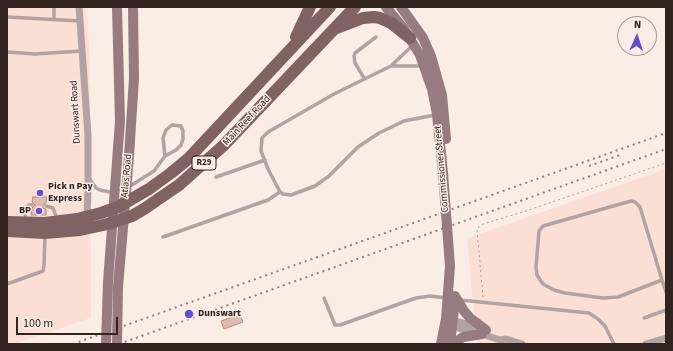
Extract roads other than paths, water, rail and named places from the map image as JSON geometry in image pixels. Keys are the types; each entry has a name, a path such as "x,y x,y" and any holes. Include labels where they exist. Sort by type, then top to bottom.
{"main road":[{"name":"Atlas Road","path":"106,344 108,282 120,120 117,7"},
{"name":"Atlas Road","path":"117,344 118,286 134,78 133,7"},
{"path":"293,46 310,7"},
{"name":"Main Reef Road","path":"58,227 118,207 136,197 171,173 188,159 330,7"},
{"name":"Main Reef Road","path":"7,231 58,227 95,228 132,216 144,209 179,185 223,146 355,7"},
{"name":"Commissioner Street","path":"386,7 398,20 412,41 425,66 441,114"},
{"name":"Commissioner Street","path":"401,7 416,27 429,51 439,82 454,298 449,323 441,344"},
{"path":"332,31 356,20 374,17 392,23 412,41"},
{"name":"Main Reef Road","path":"7,222 25,223 45,228"},
{"path":"454,298 470,318 484,332"},
{"name":"Commissioner Street","path":"449,323 450,344"},
{"path":"453,344 463,337 484,332"}],"street":[{"name":"Dunswart Road","path":"79,7 87,112 87,217"},
{"path":"449,323 502,336 506,339 522,344"},
{"path":"646,344 666,338"}],"lane":[{"path":"54,7 54,20"},
{"path":"7,17 80,21"},
{"path":"364,78 355,63 354,56 355,53 376,37"},
{"path":"391,66 412,41"},
{"path":"7,52 35,54 82,51"},
{"path":"425,66 391,66 334,94 268,132 262,138 261,146 265,160 270,174 280,192 291,195 315,186 329,176 358,147 374,136 404,121 441,114"},
{"path":"88,178 96,188 100,190 115,194 122,191 154,171 165,156 176,150 184,139 181,126 172,125 166,130 163,138 165,156"},
{"path":"216,177 265,160"},
{"path":"163,237 268,200 280,192"},
{"path":"662,280 618,297 603,298 554,290 543,284 537,275 536,267 539,231 543,226 630,202 635,202 640,207 666,292"},
{"path":"25,223 26,207 32,205"},
{"path":"46,206 53,208 58,227"},
{"path":"7,284 43,271 45,228"},
{"path":"324,298 335,324 340,326 416,298 430,296 589,313 598,319 604,326 614,344"},
{"path":"644,318 666,310"}],"railway":[{"path":"73,344 666,133"},
{"path":"119,344 666,149"},
{"path":"589,166 623,154"}],"place":[{"name":"Pick n Pay Express","path":"40,193"},
{"name":"BP","path":"39,211"},
{"name":"Dunswart","path":"189,314"}]}
